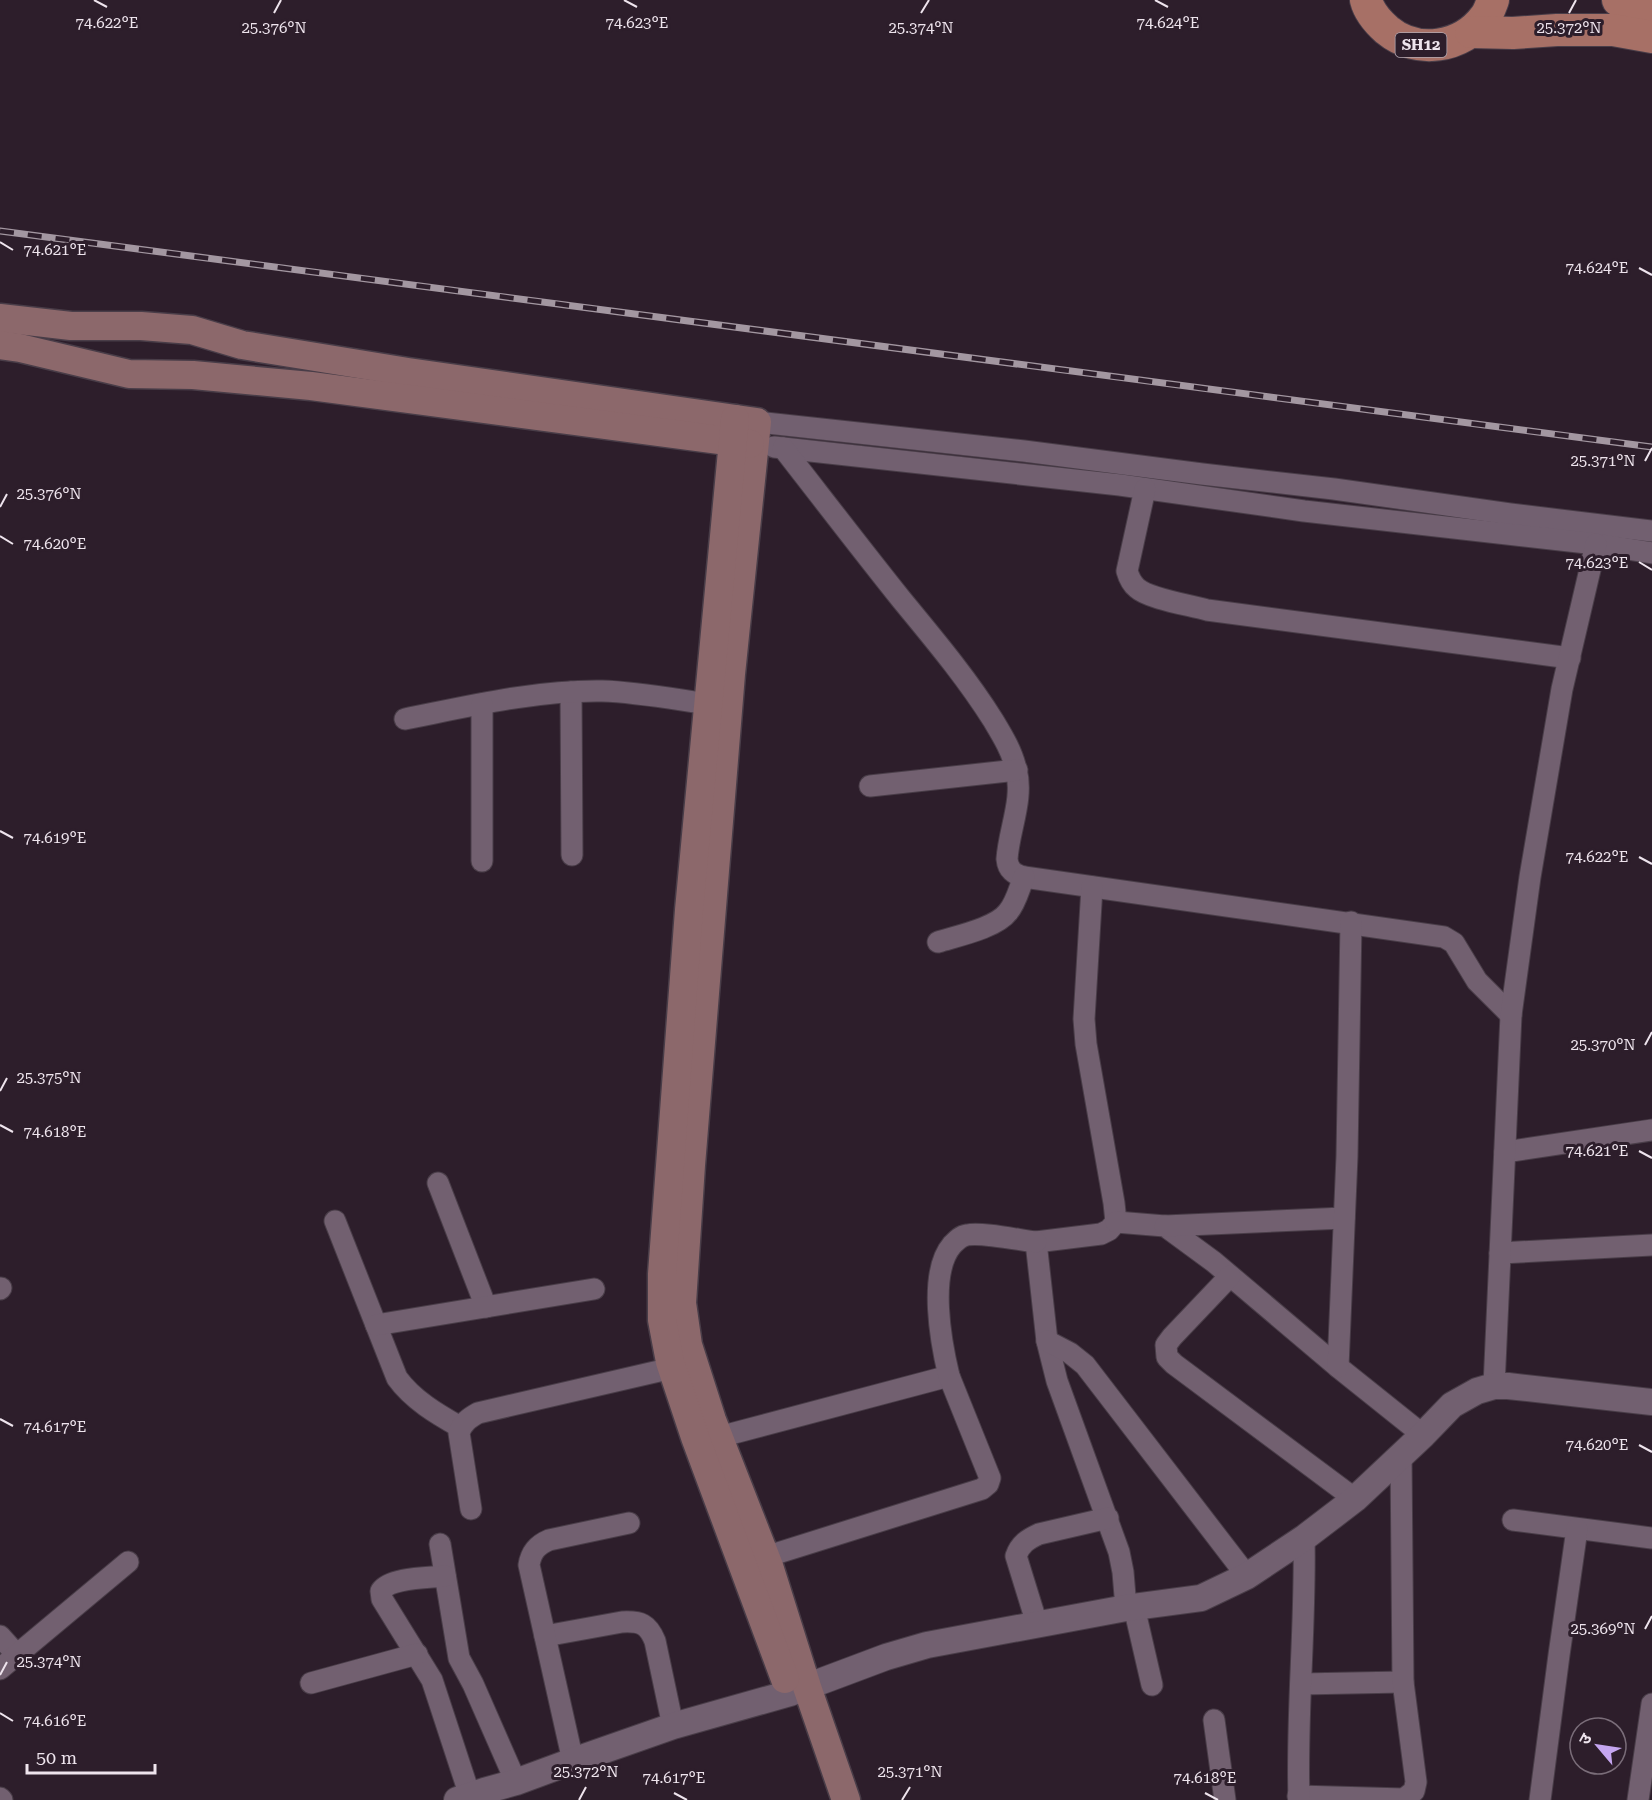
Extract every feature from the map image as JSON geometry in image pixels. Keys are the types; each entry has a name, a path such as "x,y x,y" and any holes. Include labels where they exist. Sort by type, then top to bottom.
{"main road":[{"name":"SH12","path":"1363,2 1378,22 1394,36 1412,44 1433,46 1453,42 1471,32 1486,16 1493,0"},
{"name":"SH12","path":"1471,32 1513,33 1557,30 1630,11"},
{"path":"1630,11 1652,37"},
{"path":"0,318 71,326 141,326 192,330 243,345 745,432"},
{"path":"93,366 101,327"},
{"path":"206,376 218,337"},
{"path":"0,345 129,374 206,376 745,432"},
{"path":"745,432 708,704 688,910 662,1274 662,1320 672,1368 695,1437 798,1690 846,1800"},
{"path":"745,432 730,685 682,1303 688,1345 719,1437 765,1557 828,1800"}],"street":[{"path":"745,432 783,448 1145,489 1304,511 1652,552"},
{"path":"745,432 1024,451 1652,531"},
{"path":"783,448 962,674 1006,742 1017,770 1018,796 1007,859 1008,866 1014,873 1024,878 1351,922 1444,937 1454,943 1477,981 1511,1015"},
{"path":"1145,489 1127,572 1129,580 1138,590 1149,595 1207,610 1570,658"},
{"path":"1494,1386 1511,1015 1530,877 1562,689 1596,544"},
{"path":"405,719 482,704 572,692 618,692 708,704"},
{"path":"572,692 572,855"},
{"path":"482,704 482,861"},
{"path":"870,786 1017,770"},
{"path":"938,942 992,924 1002,918 1013,904 1024,878"},
{"path":"765,1557 982,1489 988,1484 990,1478 949,1376 941,1335 938,1279 943,1260 957,1239 965,1235 1036,1242 1101,1234 1109,1230 1116,1222 1086,1044 1084,1019 1092,887"},
{"path":"1338,1367 1347,1156 1351,922"},
{"path":"1505,1152 1652,1130"},
{"path":"438,1183 486,1307"},
{"path":"1116,1222 1165,1226 1344,1218"},
{"path":"335,1221 393,1370 404,1387 432,1411 460,1427"},
{"path":"1165,1226 1230,1276 1423,1435"},
{"path":"1036,1242 1047,1341 1057,1381 1119,1552 1130,1608 1152,1685"},
{"path":"1500,1253 1652,1245"},
{"path":"1230,1276 1172,1337 1166,1345 1167,1357 1174,1365 1355,1499"},
{"path":"376,1325 594,1289"},
{"path":"1047,1341 1070,1353 1085,1365 1247,1576"},
{"path":"471,1509 459,1433 460,1427 470,1418 478,1413 672,1368"},
{"path":"719,1437 949,1376"},
{"path":"446,1576 395,1582 384,1586 381,1591 382,1599 417,1654 436,1691 475,1797 673,1726 798,1690 886,1657 927,1645 1130,1608 1201,1598 1247,1576 1304,1538 1355,1499 1452,1405 1477,1391 1494,1386 1574,1392 1652,1402"},
{"path":"1304,1538 1305,1611 1298,1719 1298,1798 1404,1799 1413,1797 1416,1782 1402,1682 1401,1454"},
{"path":"1037,1624 1016,1556 1019,1548 1039,1534 1108,1518"},
{"path":"1513,1520 1652,1538"},
{"path":"573,1761 529,1565 530,1557 540,1544 549,1540 629,1522"},
{"path":"1540,1800 1577,1529"},
{"path":"440,1544 459,1658 473,1683 516,1782"},
{"path":"0,1669 128,1562"},
{"path":"545,1636 631,1621 645,1625 655,1641 673,1726"},
{"path":"0,1636 17,1655"},
{"path":"311,1683 417,1654"},
{"path":"1300,1684 1402,1682"},
{"path":"1638,1800 1652,1704"},
{"path":"1214,1720 1225,1800"}],"railway":[{"path":"0,231 1652,447"}]}
